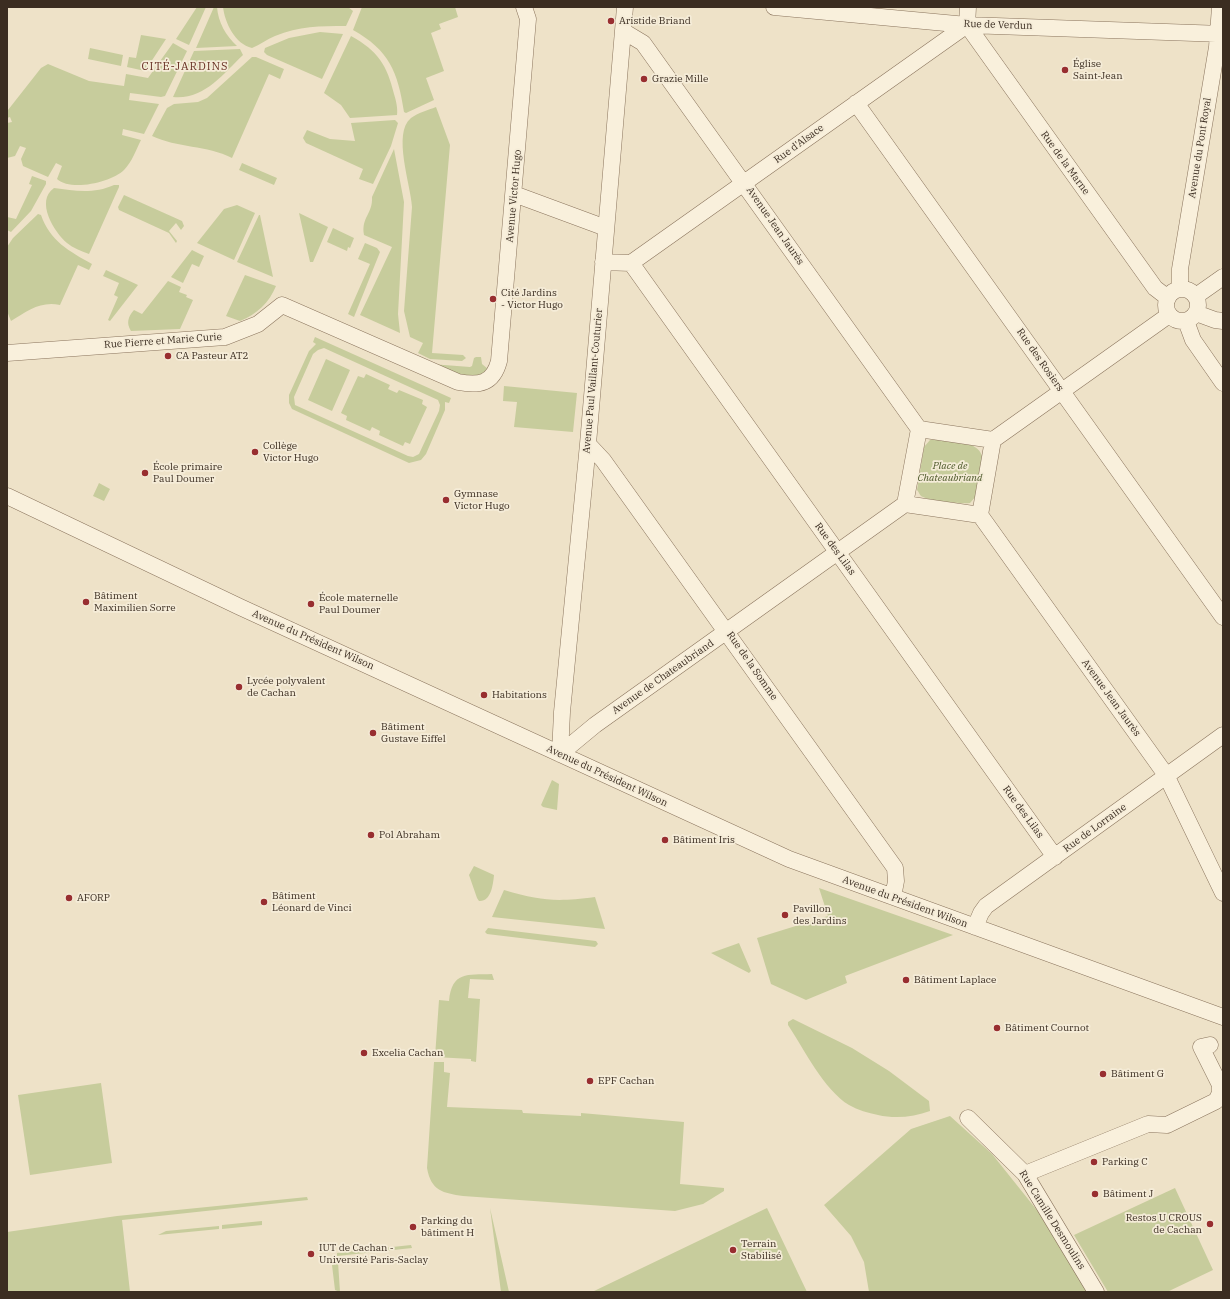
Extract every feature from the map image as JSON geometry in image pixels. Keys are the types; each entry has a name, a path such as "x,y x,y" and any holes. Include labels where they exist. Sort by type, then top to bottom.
{"street":[{"name":"Avenue Victor Hugo","path":"486,381 493,376 499,362 528,19 524,7"},
{"name":"Avenue Paul Vaillant-Couturier","path":"560,754 562,712 588,444 625,7"},
{"name":"Rue de Verdun","path":"774,7 967,25 1221,34"},
{"path":"967,25 968,7"},
{"name":"Avenue du Pont Royal","path":"1174,294 1180,269 1221,34 1220,7"},
{"name":"Rue d'Alsace","path":"631,263 745,184 856,103 967,25"},
{"name":"Rue de la Marne","path":"967,25 1155,288 1174,294"},
{"name":"Avenue Jean Jaurès","path":"623,31 643,43 919,429"},
{"name":"Rue des Rosiers","path":"856,103 1223,617"},
{"path":"514,194 606,228"},
{"path":"603,262 631,263"},
{"name":"Rue des Lilas","path":"631,263 1055,857"},
{"path":"1196,296 1223,277"},
{"path":"1223,322 1191,317 1177,320 1169,315 1166,307 1174,294 1187,290 1196,296 1198,305 1191,317 1193,340 1223,383"},
{"name":"Rue Pierre et Marie Curie","path":"7,353 225,337 258,324 282,305 458,382 473,385 486,381"},
{"path":"993,440 980,515 905,504 919,429 993,440 1169,315"},
{"name":"Rue de la Somme","path":"588,444 603,460 727,631 895,868 896,881 893,897"},
{"name":"Avenue du Président Wilson","path":"7,496 240,607 789,859 1223,1017"},
{"name":"Avenue de Chateaubriand","path":"560,754 595,725 905,504"},
{"name":"Avenue Jean Jaurès","path":"980,515 1166,776 1223,893"},
{"name":"Rue de Lorraine","path":"975,927 980,913 986,906 1223,735"},
{"path":"1025,1174 1148,1124 1167,1125 1216,1101 1220,1093 1220,1085 1201,1048 1210,1045"},
{"name":"Rue Camille Desmoulins","path":"968,1118 1025,1174 1096,1292"}],"green space":[{"path":"197,7 206,7 189,45 176,39"},
{"path":"214,7 217,7 219,18 226,33 237,46 196,48"},
{"path":"223,7 348,7 353,11 346,26 301,28 272,37 252,48 241,42 232,32 226,20"},
{"path":"362,7 455,7 458,17 439,24 441,29 431,33 444,71 426,78 434,100 406,113 404,112 399,85 390,64 375,46 353,30"},
{"path":"320,32 343,34 322,79 267,55 264,52 265,48 289,38"},
{"path":"141,35 166,39 145,71 127,67 129,57 136,58"},
{"path":"351,36 368,47 380,60 391,84 397,107 397,115 350,118 341,105 324,93"},
{"path":"173,43 187,51 165,96 161,97 130,93 129,100 159,104 144,134 123,129 122,135 141,140 134,156 124,170 101,182 72,185 63,183 57,179 62,166 56,163 48,177 23,166 21,159 26,148 20,146 15,156 7,158 7,123 12,122 10,117 7,118 7,106 8,110 41,68 48,64 89,81 124,86 126,74 148,78"},
{"path":"90,48 123,55 121,66 88,59"},
{"path":"240,49 243,55 212,85 194,95 173,97 194,51"},
{"path":"252,57 256,57 284,69 280,79 269,74 232,158 212,151 172,143 152,136 167,108 174,104 198,102 207,98"},
{"path":"436,107 450,145 432,353 463,355 466,358 462,361 430,359 418,353 423,343 410,337 404,311 412,207 404,160 403,135 406,125 411,118"},
{"path":"395,120 398,123 391,146 373,184 359,179 363,169 306,143 303,138 307,130 330,139 355,141 351,123"},
{"path":"394,149 404,202 398,314 400,333 360,315 392,247 364,235 364,224 371,208 372,197"},
{"path":"242,163 277,178 274,185 239,170"},
{"path":"32,176 46,181 46,184 31,211 11,232 7,230 7,217 16,219 32,185 29,184"},
{"path":"119,185 119,187 89,254 74,248 67,243 57,232 48,216 46,201 49,194 54,188 92,191"},
{"path":"124,195 182,221 184,226 181,230 176,223 169,231 177,241 176,243 169,233 119,210 118,207"},
{"path":"237,205 255,213 234,260 197,243 224,209"},
{"path":"299,213 328,227 313,262 310,262"},
{"path":"38,214 41,215 55,239 68,250 92,264 89,270 78,265 60,305 46,304 29,310 11,321 7,311 7,247 13,238"},
{"path":"260,215 273,277 237,262"},
{"path":"333,228 354,238 350,248 348,247 347,251 327,242"},
{"path":"365,243 377,248 380,252 354,317 348,314 370,264 358,259"},
{"path":"192,250 204,256 199,267 192,264 183,283 171,277"},
{"path":"106,270 138,285 110,321 108,320 118,297 114,295 119,283 103,276"},
{"path":"245,275 276,286 270,298 262,307 252,315 240,321 226,316"},
{"path":"168,281 181,287 179,292 187,295 186,297 193,300 180,329 131,331 128,323 134,310 142,314"},
{"path":"315,337 451,398 449,403 445,402 445,410 426,454 421,460 409,463 292,409 289,403 289,395 309,351 316,344 313,342","holes":["324,348 438,400 440,405 439,411 419,454 413,457 295,405 294,397 313,354"]},
{"path":"481,357 482,364 488,369 482,374 475,376 460,375 431,364 470,367 472,366 474,358"},
{"path":"326,359 350,370 332,411 308,400"},
{"path":"366,374 390,385 388,389 397,393 399,390 423,400 422,404 427,407 410,444 405,442 403,446 379,435 380,431 372,427 370,431 346,420 347,416 341,413 358,376 364,378"},
{"path":"504,386 577,393 573,432 514,427 517,402 503,401"},
{"name":"Place de Chateaubriand","path":"935,439 969,444 975,447 982,456 977,495 970,503 937,501 921,496 917,490 924,447 930,440"},
{"path":"99,483 110,489 104,501 93,496"},
{"path":"552,780 559,784 557,810 543,807 541,805"},
{"path":"474,866 494,875 491,892 483,901 479,901 477,898 469,875"},
{"path":"819,888 953,935 845,976 847,983 806,1000 771,984 757,938 828,916"},
{"path":"504,890 549,900 570,900 595,897 605,929 492,917"},
{"path":"488,928 596,941 598,944 595,947 487,934 485,932"},
{"path":"739,943 751,971 749,973 711,953"},
{"path":"475,974 492,974 494,980 470,979 468,998 480,999 476,1062 471,1061 471,1059 435,1057 439,1000 449,1001 453,984 462,977"},
{"path":"793,1019 852,1048 889,1071 929,1101 930,1111 918,1115 891,1117 867,1112 849,1105 831,1090 815,1068 788,1025 788,1022"},
{"path":"434,1062 444,1062 444,1072 450,1073 447,1107 522,1110 523,1113 581,1116 581,1113 684,1122 680,1184 724,1188 724,1191 703,1204 675,1211 463,1196 450,1194 439,1190 432,1182 427,1168"},
{"path":"101,1083 112,1163 30,1175 18,1095"},
{"path":"950,1116 992,1154 1040,1214 1090,1292 869,1292 864,1262 851,1236 824,1205 911,1129"},
{"path":"1175,1188 1213,1270 1167,1292 1108,1292 1074,1235"},
{"path":"307,1197 308,1200 122,1220 130,1292 7,1292 7,1232 117,1216"},
{"path":"490,1208 509,1292 501,1292"},
{"name":"Terrain Stabilisé","path":"767,1208 807,1292 592,1292"},
{"path":"262,1221 262,1225 222,1229 222,1225"},
{"path":"219,1226 219,1229 158,1235 166,1231"},
{"path":"411,1245 412,1248 337,1256 337,1253"},
{"path":"338,1262 340,1292 335,1290 332,1265"}],"place":[{"name":"Aristide Briand","path":"611,21"},
{"name":"Église Saint-Jean","path":"1065,70"},
{"name":"Grazie Mille","path":"644,79"},
{"name":"Cité Jardins - Victor Hugo","path":"493,299"},
{"name":"CA Pasteur AT2","path":"168,356"},
{"name":"Collège Victor Hugo","path":"255,452"},
{"name":"École primaire Paul Doumer","path":"145,473"},
{"name":"Gymnase Victor Hugo","path":"446,500"},
{"name":"Bâtiment Maximilien Sorre","path":"86,602"},
{"name":"École maternelle Paul Doumer","path":"311,604"},
{"name":"Lycée polyvalent de Cachan","path":"239,687"},
{"name":"Habitations","path":"484,695"},
{"name":"Bâtiment Gustave Eiffel","path":"373,733"},
{"name":"Pol Abraham","path":"371,835"},
{"name":"Bâtiment Iris","path":"665,840"},
{"name":"AFORP","path":"69,898"},
{"name":"Bâtiment Léonard de Vinci","path":"264,902"},
{"name":"Pavillon des Jardins","path":"785,915"},
{"name":"Bâtiment Laplace","path":"906,980"},
{"name":"Bâtiment Cournot","path":"997,1028"},
{"name":"Excelia Cachan","path":"364,1053"},
{"name":"Bâtiment G","path":"1103,1074"},
{"name":"EPF Cachan","path":"590,1081"},
{"name":"Parking C","path":"1094,1162"},
{"name":"Bâtiment J","path":"1095,1194"},
{"name":"Restos U CROUS de Cachan","path":"1210,1224"},
{"name":"Parking du bâtiment H","path":"413,1227"},
{"name":"Terrain Stabilisé","path":"733,1250"},
{"name":"IUT de Cachan - Université Paris-Saclay","path":"311,1254"}],"district":[{"name":"CITÉ-JARDINS","path":"185,67"}]}
